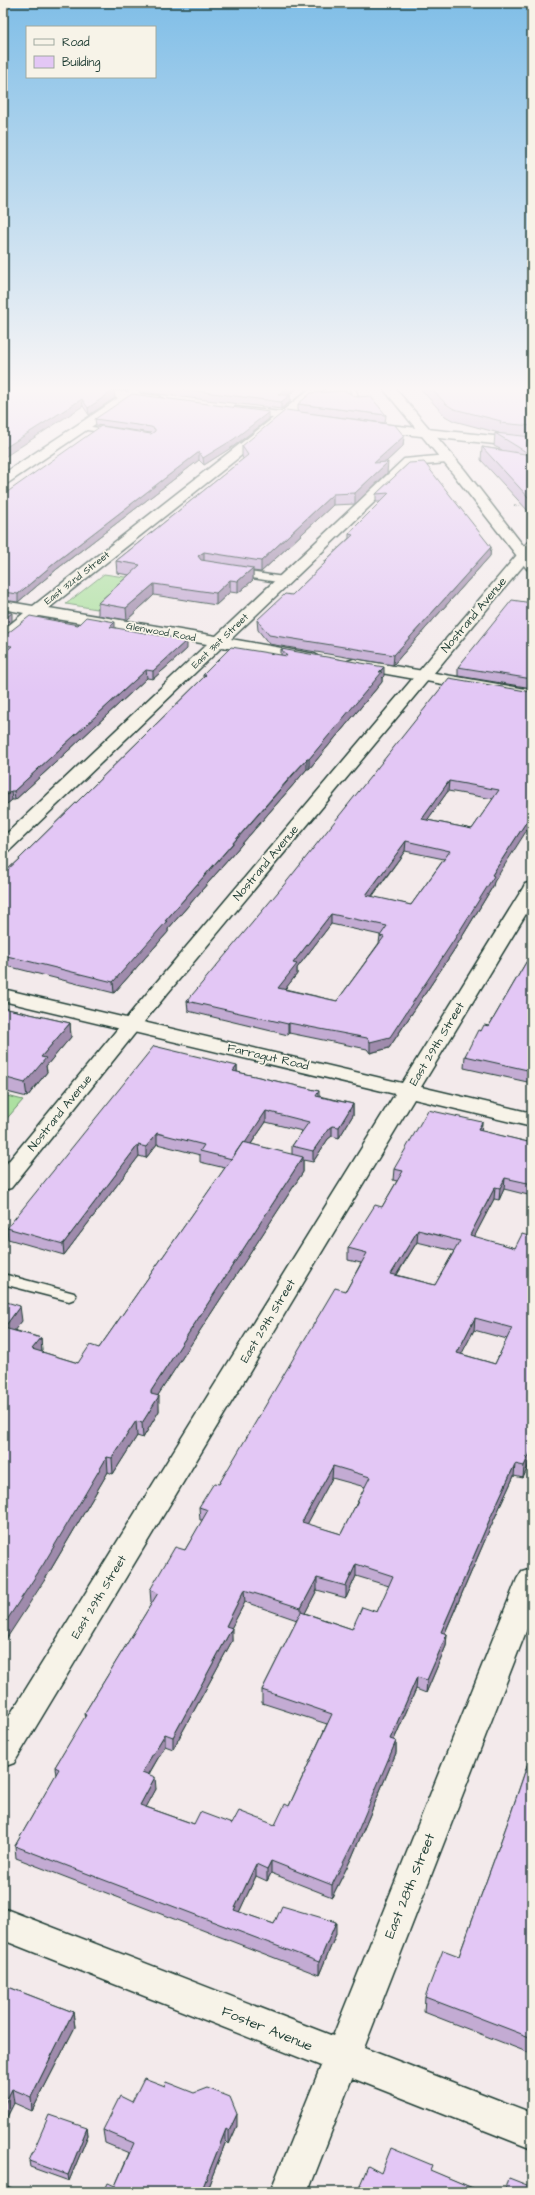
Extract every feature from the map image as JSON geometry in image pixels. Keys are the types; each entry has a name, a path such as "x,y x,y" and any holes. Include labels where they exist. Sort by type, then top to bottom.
{"street":[{"name":"East 32nd Street","path":"3,637 190,488"},
{"name":"East 31st Street","path":"3,847 380,488"},
{"path":"472,488 529,556"},
{"name":"Nostrand Avenue","path":"3,1184 132,1025 422,676 529,556"},
{"name":"Glenwood Road","path":"3,605 322,659"},
{"path":"338,662 532,695"},
{"name":"East 29th Street","path":"3,1754 532,888"},
{"name":"Farragut Road","path":"3,995 532,1120"},
{"name":"East 28th Street","path":"289,2192 532,1579"},
{"name":"Foster Avenue","path":"3,1924 342,2058 532,2131"}],"lane":[{"path":"226,571 284,580"},
{"path":"3,1279 69,1296"}],"path":[{"path":"514,504 519,506"},
{"path":"528,601 532,605"}],"green space":[{"path":"104,574 132,578 97,609 66,604"},
{"path":"3,1095 23,1100 3,1123"}],"building":[{"path":"12,488 152,488 57,561 18,594 3,592 3,495"},
{"path":"206,488 360,488 355,493 333,494 261,561 204,552 198,556 201,560 253,568 238,581 230,580 216,593 154,584 126,608 98,603 140,565 116,561"},
{"path":"382,488 445,488 491,547 394,655 269,635 257,620 285,594 292,595 353,535 349,534 389,493 376,494"},
{"path":"520,488 532,488 532,497 530,499"},
{"path":"512,600 532,603 532,679 458,667"},
{"path":"3,602 7,603 3,608"},
{"path":"3,611 12,613 3,620"},
{"path":"30,616 78,625 86,617 115,622 110,627 187,640 153,671 146,670 14,791 11,791 3,798 3,654 12,646 3,645 3,635 8,633"},
{"path":"231,647 287,656 281,649 384,667 379,672 382,672 309,759 307,759 293,774 113,982 3,955 3,874 206,675 203,675"},
{"path":"449,678 532,692 532,813 492,875 494,876 454,940 390,1037 370,1042 367,1038 288,1024 187,1001 288,880","holes":["449,781 499,790 472,829 422,819","406,841 450,851 411,905 366,895","331,914 387,926 380,936 384,937 337,1001 278,988 297,964 293,963"]},
{"path":"532,952 532,1071 465,1056 478,1030 481,1031 484,1025 489,1026"},
{"path":"3,1008 70,1023 41,1057 46,1058 25,1083 3,1077"},
{"path":"154,1046 237,1066 233,1071 319,1091 316,1096 353,1104 339,1127 332,1126 329,1128 313,1151 292,1146 309,1122 266,1111 245,1143 243,1142 232,1159 200,1151 204,1145 157,1133 146,1147 138,1145 63,1244 7,1228"},
{"path":"428,1110 482,1122 478,1130 532,1143 532,1184 505,1178 500,1188 495,1187 470,1235 515,1248 522,1234 532,1237 532,1449 524,1466 515,1464 492,1514 441,1632 447,1634 427,1680 417,1677 390,1739 396,1741 352,1845 332,1885 271,1861 267,1869 256,1864 234,1910 274,1924 282,1906 336,1922 319,1962 15,1846 59,1769 55,1767 86,1715 84,1714 158,1593 150,1590 175,1547 185,1550 208,1510 199,1507 214,1483 219,1484 335,1288 346,1291 367,1253 348,1248 375,1205 382,1207 403,1171 394,1169","holes":["418,1230 460,1241 435,1285 391,1274","475,1318 512,1328 495,1364 457,1353","333,1466 370,1477 341,1534 302,1522","356,1564 393,1576 377,1612 362,1607 352,1629 301,1612 262,1690 332,1714 289,1806 285,1804 275,1825 239,1811 232,1824 200,1812 194,1824 140,1805 155,1777 142,1772 165,1734 173,1737 232,1628 226,1626 244,1590 301,1608 317,1578 346,1586"]},
{"path":"243,1142 303,1157 151,1391 151,1394 159,1396 142,1423 136,1421 112,1458 107,1457 43,1565 3,1626 3,1301 20,1306 4,1328 41,1338 32,1349 78,1363 90,1345 99,1348"},
{"path":"532,1751 532,2038 425,1997 443,1950 459,1956"},
{"path":"3,1985 73,2012 31,2097 12,2089 3,2107"},
{"path":"144,2078 165,2086 166,2082 194,2093 207,2088 230,2097 237,2114 229,2131 226,2129 201,2192 104,2192 108,2183 115,2186 134,2143 103,2130 120,2096 132,2102"},
{"path":"49,2115 87,2128 68,2175 29,2161"},
{"path":"391,2148 432,2165 430,2170 482,2192 374,2192 360,2185 368,2166 381,2173"},
{"path":"509,2178 532,2187 532,2192 505,2192"},
{"path":"3,2184 12,2188 10,2192 3,2192"}]}
